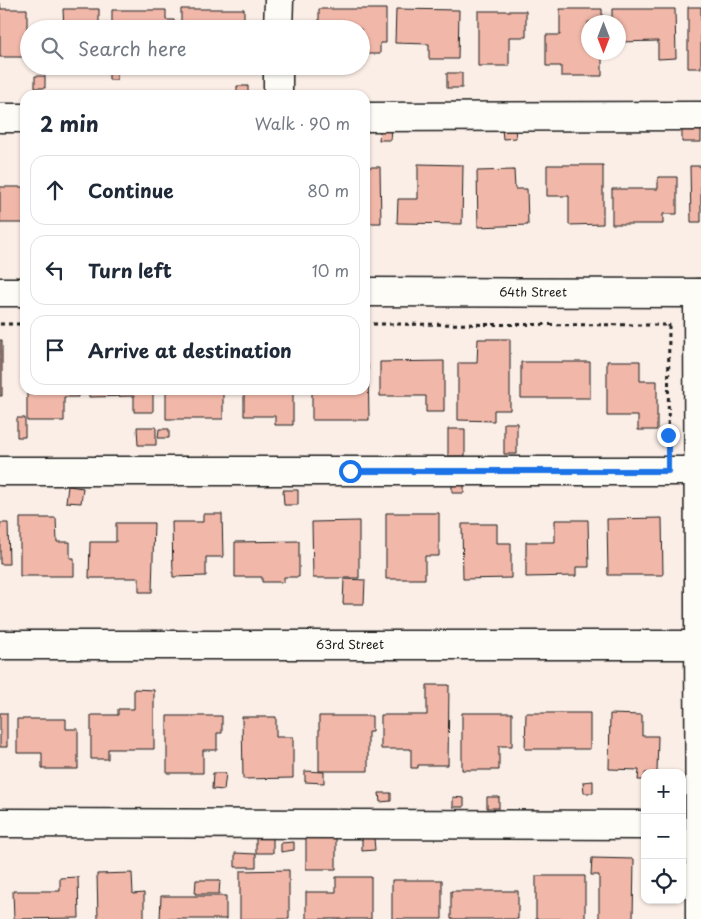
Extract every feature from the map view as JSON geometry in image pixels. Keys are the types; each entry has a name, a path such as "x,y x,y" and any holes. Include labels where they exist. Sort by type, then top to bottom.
{"street":[{"path":"278,0 278,20"},
{"path":"278,75 278,90"},
{"path":"370,117 701,116"},
{"path":"0,118 20,118"},
{"path":"0,292 20,292"},
{"name":"64th Street","path":"370,292 699,292"},
{"path":"699,292 700,645 694,825 700,919"},
{"path":"0,471 700,471"},
{"name":"63rd Street","path":"0,645 700,645"},
{"path":"0,823 641,825"}],"path":[{"path":"0,324 20,324"},
{"path":"370,324 669,326 668,471"}],"building":[{"path":"0,3 1,9 27,9 27,20 20,20 20,57 0,57"},
{"path":"688,7 701,7 701,68 688,68"},
{"path":"63,9 99,9 99,20 64,20"},
{"path":"181,9 244,9 244,20 181,20"},
{"path":"319,9 386,9 386,43 380,43 380,54 370,54 370,20 319,20"},
{"path":"396,9 459,10 458,59 429,59 429,44 395,43"},
{"path":"560,9 602,9 602,15 581,15 581,60 602,60 602,76 561,76 561,66 546,66 546,35 560,35"},
{"path":"612,9 675,9 676,58 658,59 658,41 626,42 626,15 612,15"},
{"path":"112,10 166,10 166,20 112,20"},
{"path":"478,11 526,11 526,37 509,37 509,66 478,66"},
{"path":"447,73 462,73 462,88 447,88"},
{"path":"109,75 117,75 117,80 109,80"},
{"path":"35,76 45,76 45,88 35,88"},
{"path":"237,86 248,86 248,90 237,90"},
{"path":"515,128 516,138 503,139 502,129"},
{"path":"682,128 701,128 701,142 682,142"},
{"path":"380,129 392,129 391,140 379,140"},
{"path":"418,164 463,165 462,224 397,223 398,199 418,199"},
{"path":"547,165 603,165 603,224 569,225 569,196 547,196"},
{"path":"690,166 701,166 701,222 691,222"},
{"path":"370,167 380,167 381,223 370,223"},
{"path":"514,170 515,189 527,189 528,225 478,227 477,171"},
{"path":"658,177 677,177 677,214 663,214 663,224 612,224 612,189 658,189"},
{"path":"0,187 20,187 20,223 0,223"},
{"path":"478,339 510,339 510,410 494,410 494,421 458,420 458,363 477,363"},
{"path":"0,340 2,340 2,396 0,396"},
{"path":"444,361 444,412 426,412 426,396 380,396 380,362"},
{"path":"607,361 640,361 640,381 657,381 657,430 638,430 638,416 607,416"},
{"path":"521,362 590,362 590,398 521,398"},
{"path":"27,395 78,395 78,397 64,397 64,421 27,421"},
{"path":"89,395 153,395 153,412 134,412 134,396 89,397"},
{"path":"166,395 223,395 223,419 166,419"},
{"path":"244,395 293,395 293,425 275,425 275,416 244,416"},
{"path":"312,395 369,395 369,420 312,420"},
{"path":"17,418 25,418 25,437 17,437"},
{"path":"504,423 517,423 517,454 504,454"},
{"path":"137,427 156,427 156,445 138,445"},
{"path":"159,429 169,429 169,438 158,438"},
{"path":"448,429 465,429 465,456 448,456"},
{"path":"452,483 464,483 464,493 452,493"},
{"path":"68,486 83,488 81,503 66,502"},
{"path":"283,490 298,490 298,505 284,505"},
{"path":"386,513 439,513 439,556 425,556 425,579 386,579"},
{"path":"203,514 222,514 223,557 206,557 206,576 173,577 172,522 203,522"},
{"path":"20,518 56,518 57,542 70,542 70,558 74,558 74,576 20,576"},
{"path":"662,518 663,575 608,575 607,519"},
{"path":"555,520 588,520 589,567 576,567 576,576 526,577 526,542 555,542"},
{"path":"359,521 359,578 313,578 312,522"},
{"path":"0,523 8,523 9,564 0,564"},
{"path":"116,523 154,523 152,592 139,592 139,578 89,578 90,542 116,542"},
{"path":"462,524 497,524 497,543 511,543 511,578 463,579"},
{"path":"299,541 299,577 284,577 284,582 262,582 262,577 235,577 235,542"},
{"path":"344,579 365,580 364,604 343,604"},
{"path":"427,685 449,685 448,765 418,765 418,768 411,768 411,749 381,749 381,715 427,715"},
{"path":"134,689 154,690 154,749 108,749 108,759 91,759 91,715 118,715 118,709 134,709"},
{"path":"0,713 7,713 7,747 0,747"},
{"path":"462,713 512,713 512,746 499,746 499,770 462,770"},
{"path":"526,713 590,713 590,749 525,749"},
{"path":"610,714 642,715 642,736 658,736 657,769 641,769 641,780 638,780 639,770 609,769"},
{"path":"167,716 222,716 222,733 217,733 217,750 203,750 203,773 167,773"},
{"path":"319,716 372,716 372,732 368,732 368,771 319,771"},
{"path":"242,717 276,717 276,737 293,737 293,778 243,779"},
{"path":"17,719 66,719 66,729 78,729 78,769 42,769 42,753 17,753"},
{"path":"305,771 324,772 324,783 305,782"},
{"path":"213,773 226,773 224,790 212,789"},
{"path":"593,781 593,793 584,793 583,782"},
{"path":"379,793 391,793 391,801 380,802"},
{"path":"453,797 464,798 464,807 453,807"},
{"path":"487,797 499,797 499,808 487,808"},
{"path":"256,836 273,836 273,853 256,853"},
{"path":"306,838 336,838 336,869 306,869"},
{"path":"362,838 374,838 375,850 362,851"},
{"path":"294,842 294,850 281,852 281,843"},
{"path":"235,853 256,854 256,867 235,867"},
{"path":"592,858 634,859 633,919 599,919 599,875 591,875"},
{"path":"289,870 289,919 240,919 240,871"},
{"path":"132,873 133,894 144,893 144,919 98,919 97,874"},
{"path":"536,876 585,876 585,919 536,919"},
{"path":"78,877 79,918 14,919 13,891 60,891 60,878"},
{"path":"336,877 371,877 371,919 306,919 306,892 336,892"},
{"path":"196,880 220,880 219,894 195,894"},
{"path":"392,880 442,880 442,919 392,919"},
{"path":"451,891 518,891 518,919 451,919"},
{"path":"161,896 226,896 226,919 160,919"}],"route":[{"path":"350,471 668,471 668,435"}]}
